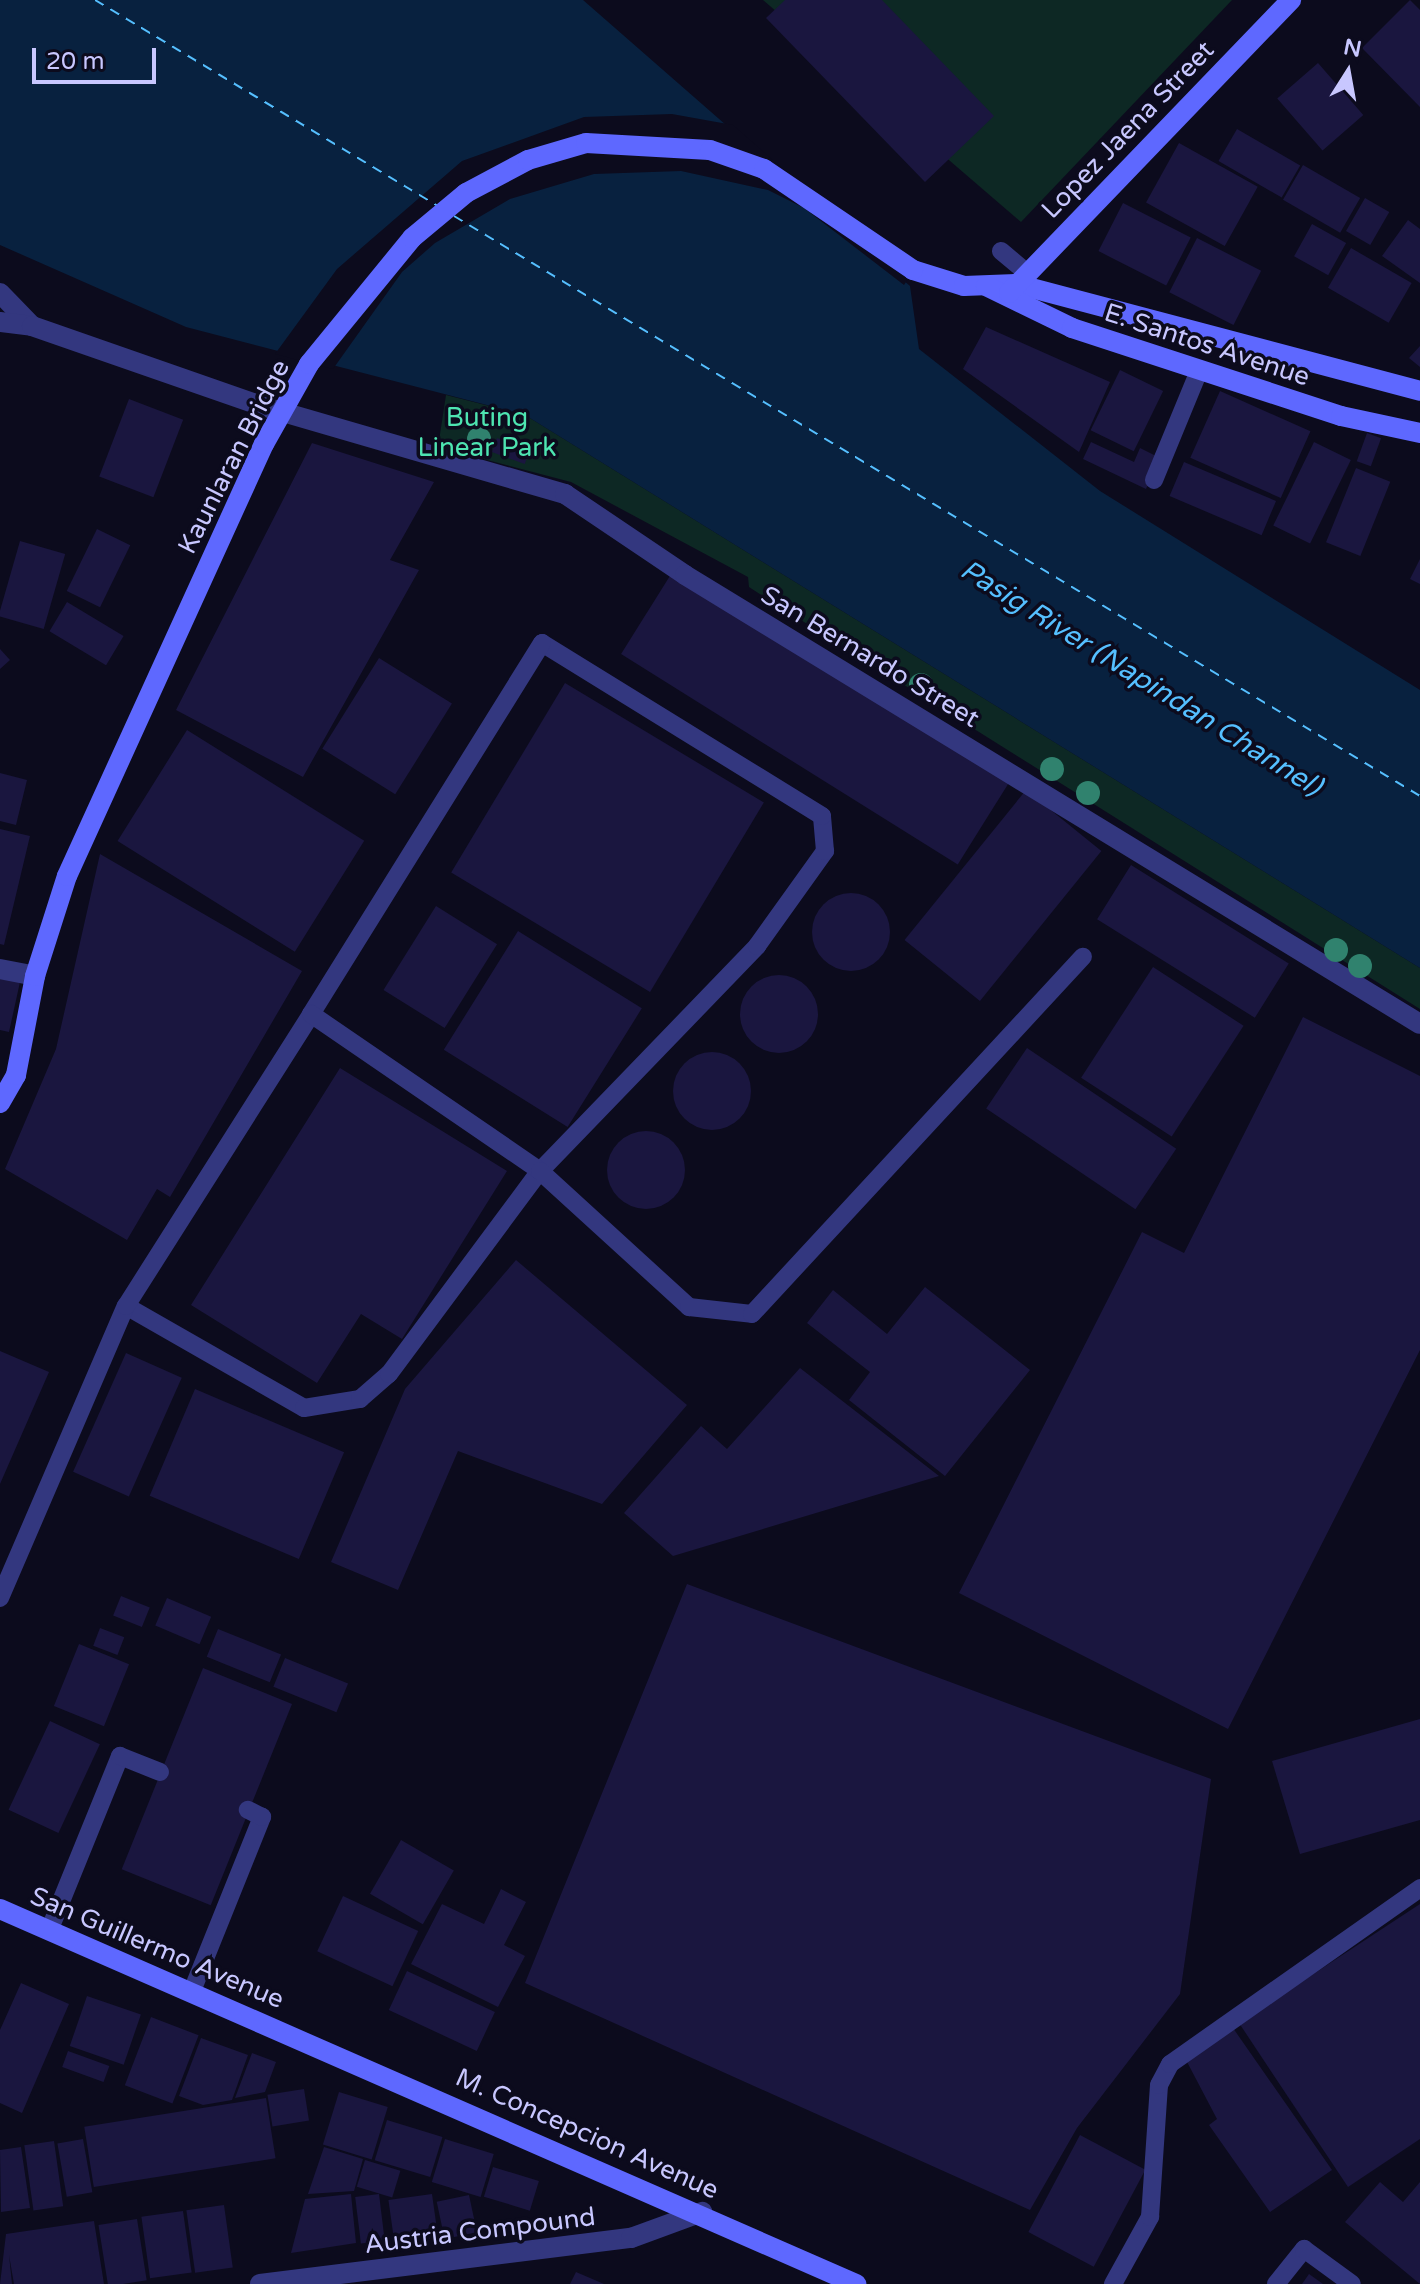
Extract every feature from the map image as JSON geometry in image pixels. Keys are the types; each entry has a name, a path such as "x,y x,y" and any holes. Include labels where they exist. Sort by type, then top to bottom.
{"street":[{"name":"Lopez Jaena Street","path":"1016,285 1291,0"},
{"name":"Kaunlaran Bridge","path":"0,1103 16,1075 35,976 67,876 264,444 309,364 412,238 466,193 528,160 586,143 682,146 764,169 913,270"},
{"name":"E. Santos Avenue","path":"913,270 986,286 1016,285 1420,391"},
{"name":"E. Santos Avenue","path":"1016,285 1199,371 1420,433"},
{"path":"0,293 32,326"},
{"path":"0,322 32,326"},
{"name":"San Bernardo Street","path":"32,326 262,406 565,494 685,575 1420,1024"},
{"path":"0,969 35,976"},
{"name":"San Guillermo Avenue","path":"0,1909 294,2035"},
{"name":"M. Concepcion Avenue","path":"294,2035 702,2212 856,2284"},
{"name":"Austria Compound","path":"260,2284 631,2238 702,2212"}],"lane":[{"path":"1001,251 1016,285"},
{"path":"1154,480 1199,371"},
{"path":"0,1598 126,1306 542,643 822,816 825,851 757,946 540,1171 389,1374 360,1399 333,1409 304,1408 126,1306"},
{"path":"311,1014 540,1171 689,1307 752,1314 1083,957"},
{"path":"49,1931 120,1756 160,1772"},
{"path":"192,1991 262,1817 248,1810"},
{"path":"1113,2284 1150,2217 1159,2085 1170,2064 1420,1888"},
{"path":"1276,2284 1304,2249 1352,2284"}],"green space":[{"path":"763,0 1232,0 1021,222"},
{"name":"Buting Linear Park","path":"446,395 525,415 1420,968 1420,1009 769,600 749,587 748,577 571,482 438,447"}],"water":[{"name":"Pasig River (Napindan Channel)","path":"0,0 583,0 910,286 919,349 1100,491 1420,690 1420,968 525,415 186,327 0,245"}],"pier":[{"path":"672,114 733,125 908,279 904,285 804,208 768,190 681,171 594,174 510,199 435,243 402,272 333,369 275,354 337,269 462,161 584,117"}],"building":[{"path":"785,0 882,0 994,116 925,182 766,18"},
{"path":"1410,0 1420,10 1420,107 1362,48"},
{"path":"1318,63 1363,115 1323,151 1277,98"},
{"path":"1237,129 1300,166 1282,198 1218,161"},
{"path":"1179,143 1258,187 1225,246 1146,202"},
{"path":"1303,165 1360,198 1340,233 1283,200"},
{"path":"1365,198 1389,212 1370,245 1346,231"},
{"path":"1123,203 1191,238 1166,286 1098,251"},
{"path":"1408,220 1420,229 1420,283 1382,256"},
{"path":"1312,224 1346,243 1328,275 1294,256"},
{"path":"1197,238 1261,271 1233,325 1169,292"},
{"path":"1351,248 1412,283 1389,323 1328,288"},
{"path":"986,327 1110,382 1079,452 963,369"},
{"path":"1420,346 1420,367 1409,358"},
{"path":"1120,370 1163,391 1134,451 1091,430"},
{"path":"1220,391 1310,431 1281,498 1190,458"},
{"path":"129,399 183,420 153,497 99,476"},
{"path":"1367,433 1381,438 1371,466 1357,461"},
{"path":"497,438 530,450 525,464 492,452"},
{"path":"1091,442 1134,462 1140,448 1160,458 1146,489 1083,459"},
{"path":"1314,442 1351,460 1310,544 1273,526"},
{"path":"312,443 434,482 390,560 419,570 303,777 176,710"},
{"path":"1184,462 1276,501 1262,535 1170,496"},
{"path":"1356,468 1390,482 1360,556 1326,542"},
{"path":"97,529 130,545 100,607 67,591"},
{"path":"20,541 65,554 44,629 0,616"},
{"path":"1420,559 1420,584 1410,579"},
{"path":"673,571 1010,781 958,864 621,654"},
{"path":"67,602 124,636 106,665 49,631"},
{"path":"0,649 10,660 0,669"},
{"path":"379,658 452,704 395,794 322,749"},
{"path":"565,683 764,802 650,992 451,872"},
{"path":"187,730 364,841 295,952 118,841"},
{"path":"0,773 27,780 16,825 0,821"},
{"path":"1026,790 1101,851 980,1001 905,940"},
{"path":"0,829 30,836 4,945 0,944"},
{"path":"100,854 302,971 170,1197 157,1189 127,1240 5,1169 56,1049"},
{"path":"1131,865 1289,964 1255,1018 1097,919"},
{"path":"851,893 866,896 878,905 887,917 890,932 887,947 878,959 866,968 851,971 836,968 824,959 815,947 812,932 815,917 824,905 836,896"},
{"path":"436,906 497,944 445,1028 384,990"},
{"path":"518,931 642,1008 568,1127 444,1050"},
{"path":"1153,967 1244,1026 1172,1137 1081,1078"},
{"path":"779,975 794,978 806,987 815,999 818,1014 815,1029 806,1041 794,1050 779,1053 764,1050 752,1041 743,1029 740,1014 743,999 752,987 764,978"},
{"path":"0,977 20,982 9,1032 0,1030"},
{"path":"1303,1017 1420,1076 1420,1350 1228,1729 959,1593 1142,1232 1184,1253"},
{"path":"1027,1048 1176,1149 1135,1209 986,1109"},
{"path":"712,1052 727,1055 739,1064 748,1076 751,1091 748,1106 739,1118 727,1127 712,1130 697,1127 685,1118 676,1106 673,1091 676,1076 685,1064 697,1055"},
{"path":"340,1068 507,1171 402,1339 361,1314 317,1383 191,1305"},
{"path":"646,1131 661,1134 673,1143 682,1155 685,1170 682,1185 673,1197 661,1206 646,1209 631,1206 619,1197 610,1185 607,1170 610,1155 619,1143 631,1134"},
{"path":"516,1260 687,1405 602,1504 458,1451 398,1590 331,1562 405,1389"},
{"path":"925,1287 1030,1370 945,1476 849,1400 870,1372 807,1323 833,1290 887,1334"},
{"path":"0,1351 49,1372 0,1484"},
{"path":"126,1353 182,1378 129,1497 73,1472"},
{"path":"800,1368 939,1476 673,1556 624,1513 701,1426 727,1449"},
{"path":"195,1389 344,1452 299,1559 150,1496"},
{"path":"687,1584 1211,1779 1180,1994 1077,2128 1030,2210 525,1983"},
{"path":"121,1596 150,1608 142,1627 113,1615"},
{"path":"167,1598 211,1617 199,1644 155,1626"},
{"path":"100,1628 124,1637 117,1655 93,1646"},
{"path":"218,1629 281,1654 270,1682 207,1657"},
{"path":"79,1644 129,1664 104,1726 54,1706"},
{"path":"285,1658 348,1683 336,1712 273,1687"},
{"path":"203,1668 292,1704 211,1905 122,1869"},
{"path":"1420,1719 1420,1820 1300,1854 1272,1761"},
{"path":"50,1721 100,1744 58,1833 9,1810"},
{"path":"401,1840 454,1870 423,1924 370,1894"},
{"path":"501,1889 526,1902 504,1945 525,1956 498,2007 411,1964 442,1904 484,1924"},
{"path":"343,1896 418,1931 392,1986 317,1951"},
{"path":"1420,1904 1420,2139 1348,2187 1239,2023"},
{"path":"407,1971 495,2012 477,2051 389,2010"},
{"path":"21,1983 69,2004 22,2113 0,2103 0,2030"},
{"path":"87,1996 141,2015 124,2065 70,2046"},
{"path":"151,2017 199,2035 172,2103 125,2085"},
{"path":"1233,2028 1332,2170 1270,2212 1209,2125 1217,2119 1186,2060"},
{"path":"201,2038 248,2055 232,2100 203,2105 179,2096"},
{"path":"68,2051 109,2066 104,2082 62,2067"},
{"path":"252,2053 276,2062 265,2092 235,2098"},
{"path":"304,2089 309,2121 272,2126 267,2095"},
{"path":"339,2092 388,2107 372,2160 323,2145"},
{"path":"266,2098 276,2158 94,2187 84,2127"},
{"path":"387,2120 442,2137 430,2177 375,2160"},
{"path":"1080,2135 1145,2170 1094,2267 1028,2232"},
{"path":"83,2139 92,2192 67,2197 57,2144"},
{"path":"445,2139 494,2154 481,2197 432,2182"},
{"path":"54,2141 63,2206 33,2211 24,2145"},
{"path":"21,2147 30,2208 1,2212 0,2150"},
{"path":"324,2147 363,2159 354,2191 308,2194"},
{"path":"365,2160 400,2171 392,2198 357,2187"},
{"path":"493,2167 539,2181 530,2211 484,2197"},
{"path":"1380,2182 1403,2202 1420,2182 1420,2284 1345,2222"},
{"path":"351,2194 356,2243 291,2253 305,2199"},
{"path":"379,2194 385,2241 361,2244 355,2197"},
{"path":"432,2194 438,2238 395,2244 388,2200"},
{"path":"469,2195 477,2232 445,2239 437,2202"},
{"path":"224,2205 233,2267 195,2273 186,2210"},
{"path":"183,2211 192,2272 150,2278 141,2217"},
{"path":"137,2219 147,2280 108,2284 98,2225"},
{"path":"94,2221 104,2284 14,2284 9,2255 12,2284 0,2284 6,2234"},
{"path":"576,2272 604,2284 570,2284"},
{"path":"1309,2274 1323,2284 1302,2284"}],"ferry route":[{"path":"95,0 438,206"},
{"path":"454,216 1420,796"}]}
